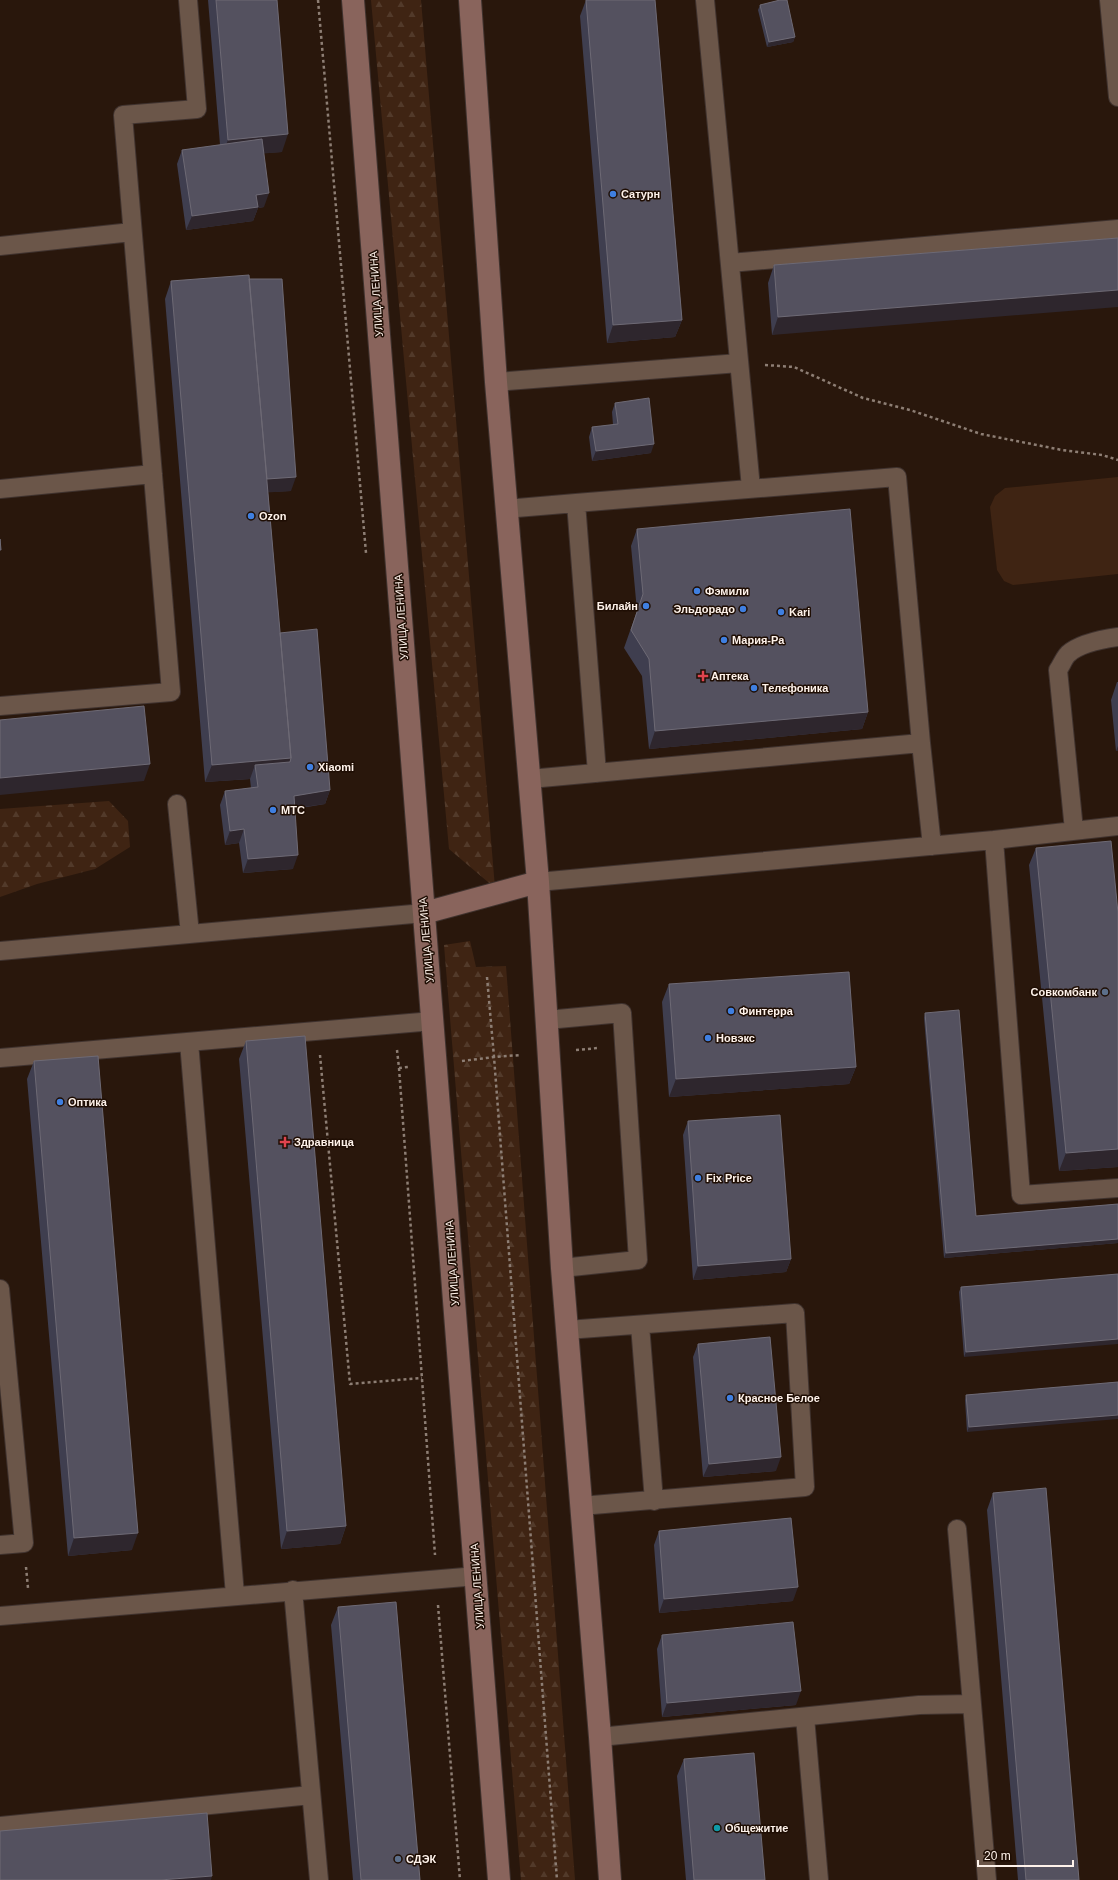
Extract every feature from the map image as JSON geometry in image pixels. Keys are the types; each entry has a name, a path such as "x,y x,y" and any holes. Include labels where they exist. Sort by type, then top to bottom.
{"street":[{"name":"УЛИЦА ЛЕНИНА","path":"353,0 477,1576 499,1880"},
{"path":"470,0 496,382 538,882 562,1268 600,1737 610,1880"},
{"path":"424,913 538,882"}],"lane":[{"path":"0,706 171,692 123,115 197,109 188,0"},
{"path":"704,0 751,488"},
{"path":"1109,0 1118,97"},
{"path":"730,263 1118,229"},
{"path":"0,246 132,232"},
{"path":"496,382 739,363"},
{"path":"0,489 152,474"},
{"path":"506,509 897,477 921,743 932,846"},
{"path":"576,504 597,773"},
{"path":"1074,830 1058,670 1068,654 1106,638 1118,637"},
{"path":"530,779 921,743"},
{"path":"177,804 190,934"},
{"path":"538,882 932,846 1118,826"},
{"path":"994,840 1021,1194 1118,1188"},
{"path":"0,951 424,913"},
{"path":"547,1020 622,1013 638,1260 562,1268"},
{"path":"0,1058 433,1022"},
{"path":"189,1042 235,1595"},
{"path":"0,1289 24,1543 0,1545"},
{"path":"567,1330 795,1313 805,1487 581,1506"},
{"path":"640,1325 654,1501"},
{"path":"957,1529 987,1880"},
{"path":"0,1616 293,1590 477,1576"},
{"path":"293,1590 319,1880"},
{"path":"600,1737 919,1705 971,1704"},
{"path":"805,1717 819,1880"},
{"path":"0,1826 311,1795"}],"path":[{"path":"318,0 366,557"},
{"path":"739,363 794,368 863,398 910,410 981,434 1062,450 1102,455 1118,460"},
{"path":"394,1025 399,1068 436,1580 460,1880"},
{"path":"318,1031 350,1384 422,1378"},
{"path":"399,1068 494,1057 557,1880"},
{"path":"24,1543 31,1613"}],"green space":[{"path":"371,0 421,0 495,888 449,849"},
{"path":"1118,477 1118,574 1013,585 1004,581 997,570 990,507 995,496 1005,488"},
{"path":"109,801 128,821 130,847 95,869 37,884 0,897 0,809"},
{"path":"470,941 476,967 506,966 575,1880 521,1880 444,945"}],"building":[{"path":"216,0 277,0 288,134 228,140"},
{"path":"586,0 655,0 682,320 613,325"},
{"path":"780,0 787,0 795,37 769,42 760,5"},
{"path":"262,139 269,193 256,195 258,207 192,216 182,150"},
{"path":"1118,238 1118,290 778,317 774,265"},
{"path":"249,275 291,758 212,765 171,281"},
{"path":"249,279 282,279 296,477 267,479"},
{"path":"649,398 654,444 596,451 592,427 618,424 615,403"},
{"path":"850,509 868,712 655,731 649,659 631,630 643,594 637,529"},
{"path":"317,629 330,790 294,796 298,855 248,859 244,829 230,831 225,791 258,787 255,765 290,762 291,758 280,633"},
{"path":"144,706 150,764 0,778 0,720"},
{"path":"1111,841 1118,913 1118,1149 1066,1153 1036,848"},
{"path":"849,972 856,1067 676,1079 669,984"},
{"path":"959,1010 976,1216 1118,1204 1118,1239 946,1253 925,1013"},
{"path":"305,1036 346,1526 287,1531 246,1041"},
{"path":"98,1056 138,1533 74,1538 34,1061"},
{"path":"780,1115 791,1259 698,1266 688,1121"},
{"path":"1118,1274 1118,1339 966,1352 961,1287"},
{"path":"770,1337 781,1457 709,1464 698,1344"},
{"path":"1118,1382 1118,1415 969,1427 966,1395"},
{"path":"1046,1488 1079,1880 1026,1880 993,1493"},
{"path":"791,1518 798,1587 664,1599 659,1531"},
{"path":"396,1602 420,1880 361,1880 338,1607"},
{"path":"793,1622 801,1691 667,1703 662,1635"},
{"name":"Общежитие","path":"754,1753 765,1880 694,1880 684,1759"},
{"path":"207,1813 212,1876 160,1880 0,1880 0,1831"}],"place":[{"name":"Сатурн","path":"613,194"},
{"name":"Ozon","path":"251,516"},
{"name":"Фэмили","path":"697,591"},
{"name":"Билайн","path":"646,606"},
{"name":"Эльдорадо","path":"743,609"},
{"name":"Kari","path":"781,612"},
{"name":"Мария-Ра","path":"724,640"},
{"name":"Аптека","path":"703,676"},
{"name":"Телефоника","path":"754,688"},
{"name":"Xiaomi","path":"310,767"},
{"name":"МТС","path":"273,810"},
{"name":"Совкомбанк","path":"1105,992"},
{"name":"Финтерра","path":"731,1011"},
{"name":"Новэкс","path":"708,1038"},
{"name":"Оптика","path":"60,1102"},
{"name":"Здравница","path":"285,1142"},
{"name":"Fix Price","path":"698,1178"},
{"name":"Красное Белое","path":"730,1398"},
{"name":"Общежитие","path":"717,1828"},
{"name":"СДЭК","path":"398,1859"}]}
